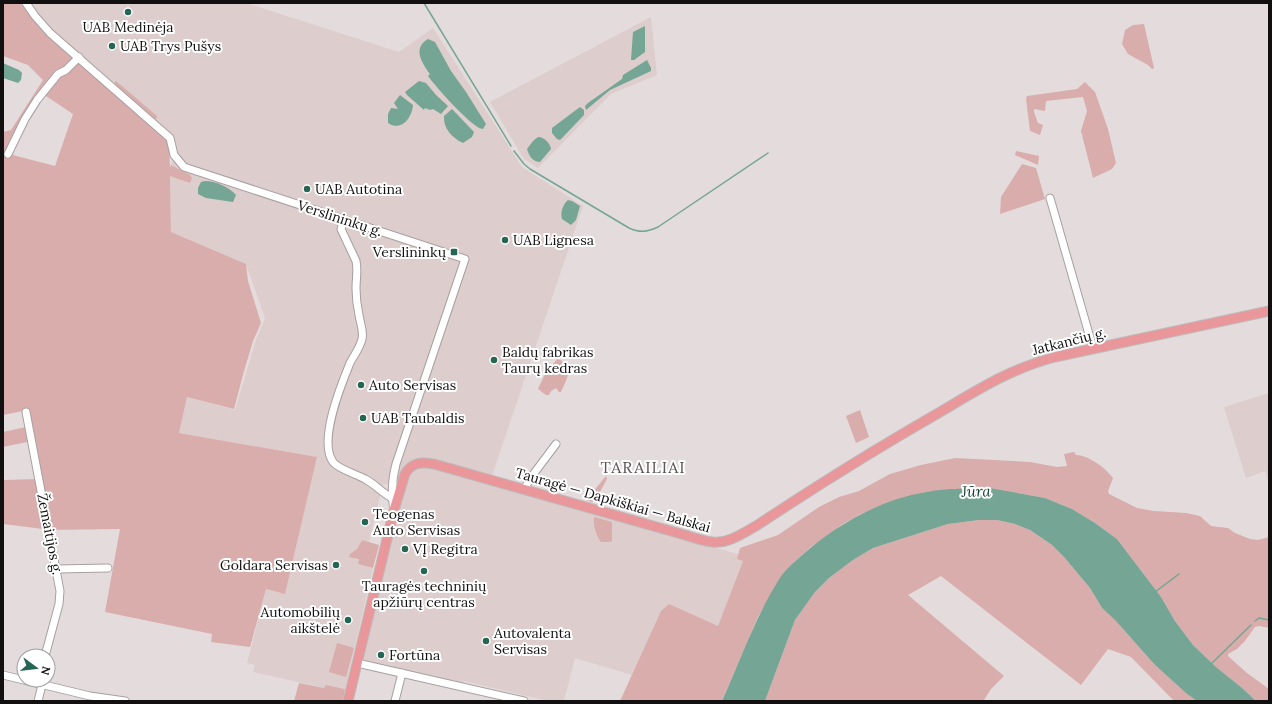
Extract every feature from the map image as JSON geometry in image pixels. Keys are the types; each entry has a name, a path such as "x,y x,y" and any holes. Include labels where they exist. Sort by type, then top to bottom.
{"main road":[{"name":"Jatkančių g.","path":"892,441 998,378 1040,361 1093,348 1269,311"},
{"name":"Tauragė — Dapkiškiai — Balskai","path":"394,510 406,472 415,464 423,462 685,535 718,542 733,538 756,526 892,441"},
{"path":"348,701 394,510"}],"street":[{"name":"Verslininkų g.","path":"26,3 50,33 170,138 174,155 178,162 184,167 465,259 402,442 393,477 392,498 394,510"},
{"path":"8,154 25,119 37,100 58,74 66,70 78,57"},
{"path":"1050,198 1093,348"},
{"path":"344,219 341,230 357,266 357,304 362,337 360,345 338,392 328,436 328,453 336,465 367,479 384,495 392,498"},
{"name":"Žemaitijos g.","path":"26,412 60,591 60,599 47,648"},
{"path":"524,489 556,444"},
{"path":"57,569 108,568"},
{"path":"357,663 524,701"},
{"path":"395,701 402,673"},
{"path":"3,675 16,678"},
{"path":"56,687 105,700 125,701"},
{"path":"38,701 39,688"}],"shaded area":[{"path":"3,3 20,3 46,33 165,137 169,143 170,168 171,165 190,175 192,178 190,183 170,176 171,232 246,264 248,281 261,323 253,341 234,409 187,397 179,433 317,457 285,594 266,589 250,647 211,642 212,634 105,612 120,529 51,530 3,524 3,480 39,479 32,441 3,447 3,432 26,427 23,411 3,415 3,132 11,130 43,80 28,65 3,56","holes":["43,94 73,114 55,166 9,154"]},
{"path":"26,3 246,3 399,52 433,28 522,167 583,206 492,476 419,459 410,461 406,465 397,486 383,484 369,542 362,540 357,549 350,554 359,559 358,564 373,568 345,689 326,685 325,688 253,672 255,665 247,663 266,589 285,594 317,457 179,433 187,397 235,410 256,340 265,318 246,264 171,232 170,170 174,155 172,144 50,33"},
{"path":"651,17 657,75 611,94 538,168 524,159 490,102"},
{"path":"1144,24 1154,68 1152,69 1148,65 1128,54 1122,44 1125,30 1133,25"},
{"path":"116,81 157,116 157,118 155,119 115,84"},
{"path":"1085,82 1095,92 1108,129 1116,163 1112,169 1093,178 1081,131 1087,111 1083,97 1046,101 1045,111 1034,109 1038,123 1043,125 1040,135 1030,131 1026,99 1027,96 1077,89"},
{"path":"1016,151 1039,156 1038,165 1015,155"},
{"path":"1022,164 1036,168 1045,199 1000,214 1001,197"},
{"path":"557,359 565,362 568,366 569,370 567,378 561,392 559,392 556,388 551,391 549,395 546,395 538,389 544,376"},
{"path":"1269,393 1269,483 1265,471 1246,478 1224,407"},
{"path":"860,410 869,437 856,443 846,416"},
{"path":"1074,452 1076,455 1086,457 1101,466 1110,474 1113,478 1108,491 1109,494 1137,508 1154,511 1186,513 1200,516 1211,526 1228,528 1235,533 1250,539 1258,540 1269,537 1269,628 1259,626 1255,627 1245,641 1237,649 1228,654 1228,656 1247,673 1269,689 1269,701 1256,701 1193,645 1175,621 1161,597 1117,539 1072,509 1045,498 989,488 925,492 885,504 861,514 843,524 811,547 794,562 779,580 758,617 722,701 620,701 661,611 669,604 718,626 743,561 737,559 740,548 778,535 819,507 839,497 859,491 890,474 921,465 955,458 1030,462 1057,467 1067,466 1064,454"},
{"path":"426,466 738,554 738,559 743,561 718,626 661,611 632,675 575,658 564,701 548,701 464,681 461,687 360,664 397,511 407,479 414,469"},
{"path":"606,476 607,479 595,501 591,502 586,500"},
{"path":"594,517 612,522 612,541 601,542 595,530"},
{"path":"979,520 997,520 1015,524 1030,530 1052,545 1090,588 1102,608 1115,620 1155,665 1197,701 1174,701 1131,657 1108,649 1081,685 941,576 908,595 1004,676 991,689 984,700 765,701 795,620 815,592 829,578 853,560 873,548 948,524"},
{"path":"362,540 379,545 373,568 358,564 359,559 349,557 350,554 357,549"},
{"path":"337,643 354,648 346,677 329,672"},
{"path":"299,683 324,688 326,685 345,689 343,701 294,701"}],"water":[{"path":"645,26 645,52 634,60 631,60 633,32"},
{"path":"428,39 435,42 451,71 486,124 483,129 478,127 463,115 428,76 430,74 424,65 419,51 423,43"},
{"path":"647,60 651,71 610,90 586,110 585,106 588,103 622,79 623,75"},
{"path":"3,63 19,70 22,73 21,80 18,83 3,78"},
{"path":"419,81 426,83 448,106 441,114 433,109 430,110 425,108 424,110 405,92"},
{"path":"400,95 413,105 408,119 401,125 397,126 388,123 388,114 391,108 398,109 394,103"},
{"path":"580,107 584,110 584,115 560,140 557,139 552,133 552,128"},
{"path":"452,109 474,132 472,137 463,143 449,132 445,125 444,116"},
{"path":"538,137 546,141 551,149 540,162 535,161 532,158 527,149"},
{"path":"205,181 217,183 230,189 236,195 233,202 206,198 198,194 198,188 201,182"},
{"path":"568,200 580,206 576,220 571,225 561,217 563,206"},
{"name":"Jūra","path":"990,488 1045,498 1072,509 1117,539 1161,597 1175,621 1193,645 1256,701 1197,701 1155,665 1115,620 1102,608 1090,588 1052,545 1030,530 1015,524 997,520 979,520 948,524 873,548 853,560 829,578 815,592 795,620 765,701 722,701 755,625 770,595 783,574 801,556 844,524 859,515 892,501 926,492"}],"waterway":[{"path":"424,3 511,146"},
{"path":"514,151 530,169 629,228 637,231 650,230 658,227 768,153"},
{"path":"1155,592 1179,574"},
{"path":"1255,621 1259,618 1269,620"},
{"path":"1211,664 1251,625"}],"place":[{"name":"UAB Medinėja","path":"128,12"},
{"name":"UAB Trys Pušys","path":"112,46"},
{"name":"UAB Autotina","path":"307,189"},
{"name":"UAB Lignesa","path":"505,240"},
{"name":"Verslininkų","path":"454,252"},
{"name":"Baldų fabrikas Taurų kedras","path":"494,360"},
{"name":"Auto Servisas","path":"361,385"},
{"name":"UAB Taubaldis","path":"363,418"},
{"name":"Teogenas Auto Servisas","path":"365,522"},
{"name":"VĮ Regitra","path":"405,549"},
{"name":"Goldara Servisas","path":"336,565"},
{"name":"Tauragės techninių apžiūrų centras","path":"424,571"},
{"name":"Automobilių aikštelė","path":"348,620"},
{"name":"Autovalenta Servisas","path":"486,641"},
{"name":"Fortūna","path":"381,655"}],"district":[{"name":"TARAILIAI","path":"643,467"}]}
